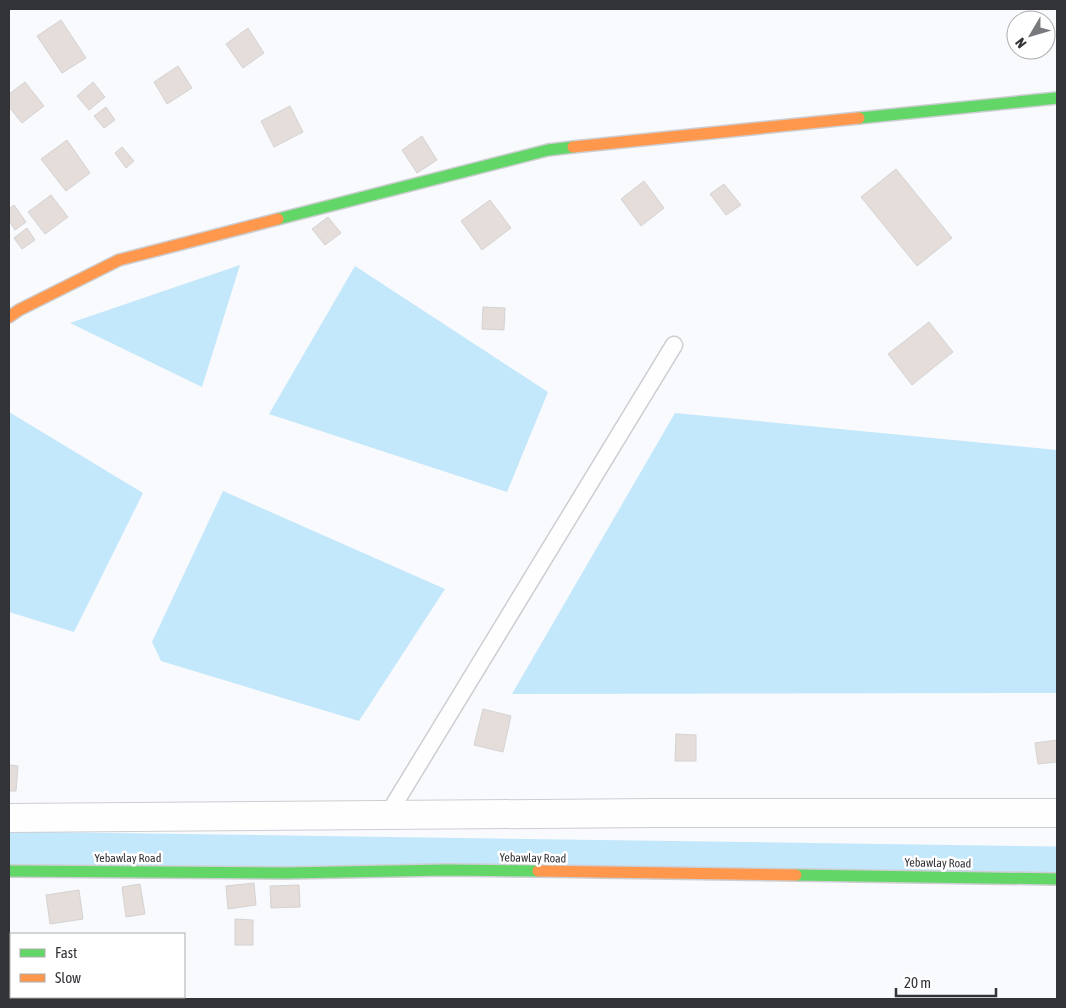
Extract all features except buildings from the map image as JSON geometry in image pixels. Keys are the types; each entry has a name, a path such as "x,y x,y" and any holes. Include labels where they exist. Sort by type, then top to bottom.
{"street":[{"path":"9,317 19,310 119,260 548,150 1057,98"},
{"path":"9,818 653,813 1057,813"},
{"name":"Yebawlay Road","path":"9,871 286,873 447,870 1057,879"}],"lane":[{"path":"387,816 674,345"}],"water":[{"path":"240,265 202,387 70,323"},
{"path":"355,266 548,392 507,492 269,414"},
{"path":"9,412 143,493 74,632 9,612"},
{"path":"675,413 1057,450 1057,693 512,694"},
{"path":"223,491 445,589 359,721 161,661 152,642"}],"waterway":[{"path":"9,849 1057,864"}],"traffic: fast":[{"path":"859,118 1057,98"},
{"path":"278,219 548,150 573,147"},
{"path":"9,871 286,873 447,870 538,871"},
{"path":"796,875 1057,879"}],"traffic: slow":[{"path":"573,147 859,118"},
{"path":"9,317 19,310 119,260 278,219"},
{"path":"538,871 796,875"}]}
